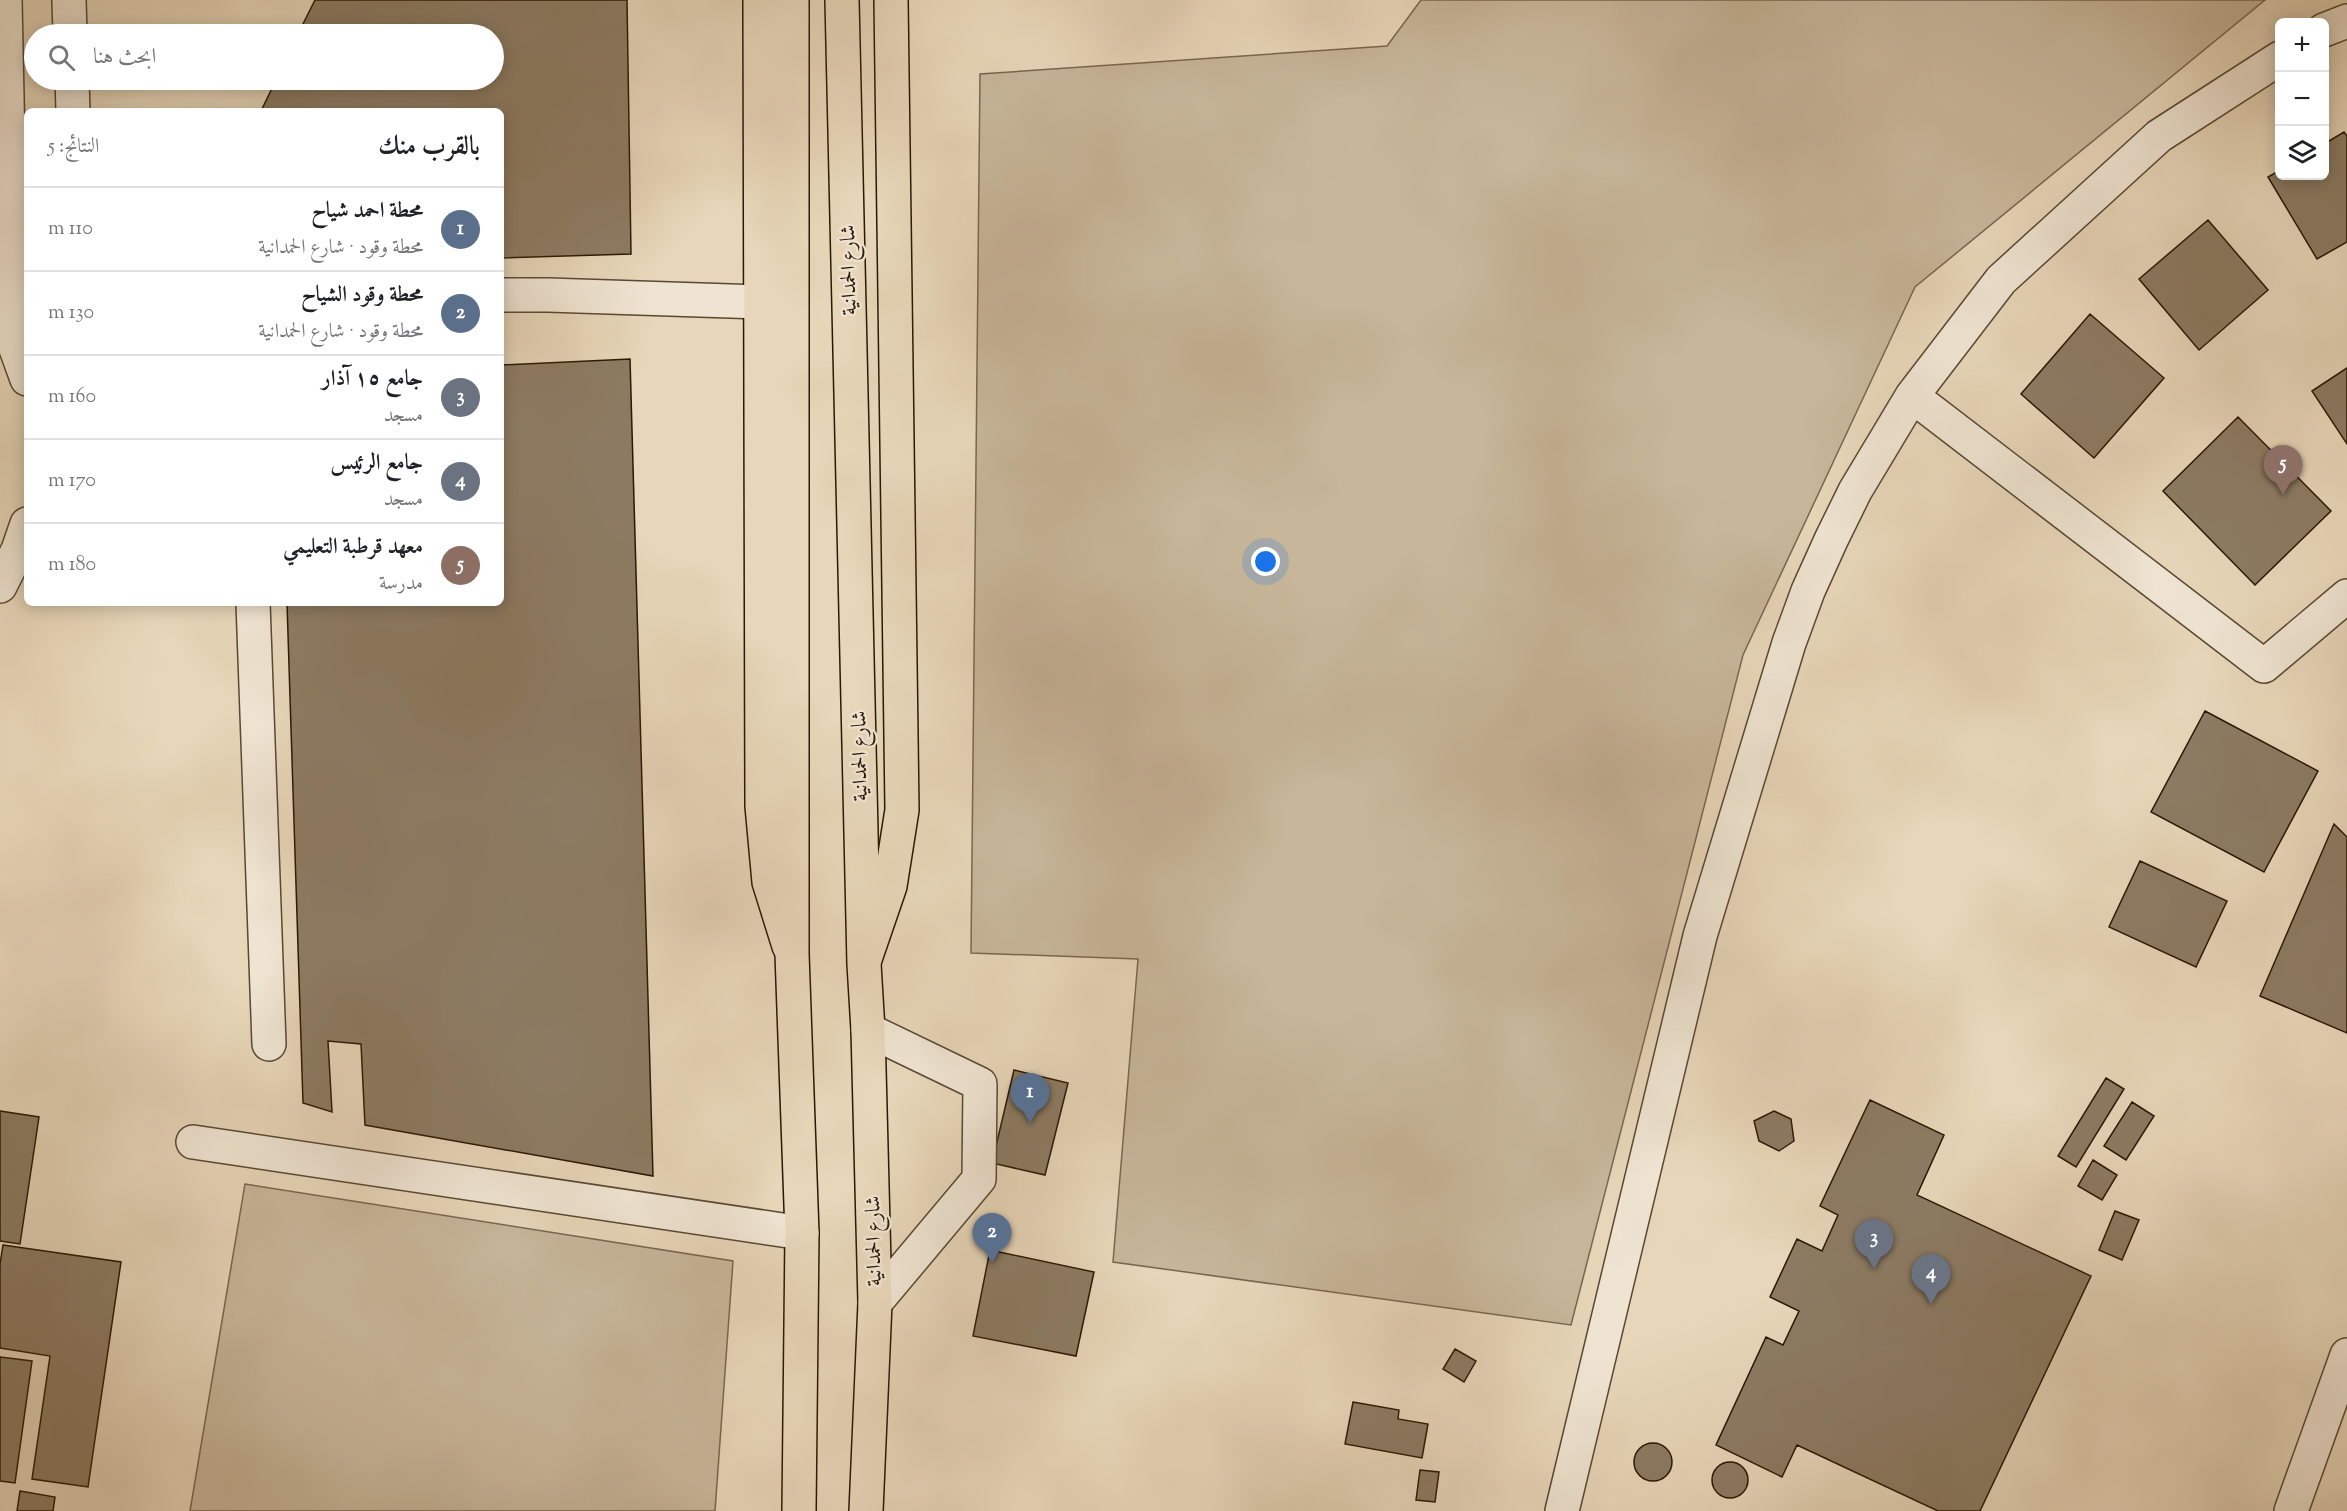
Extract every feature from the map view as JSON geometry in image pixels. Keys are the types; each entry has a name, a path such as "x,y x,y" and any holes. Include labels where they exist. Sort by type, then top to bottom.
{"main road":[{"path":"760,0 762,806 769,882 792,954"},
{"path":"792,0 792,954 802,1233 799,1511"},
{"name":"شارع الحمدانية","path":"842,0 864,964 868,1030 875,1303 866,1511"},
{"path":"864,964 890,886 902,810 891,0"}],"street":[{"path":"4,0 12,338 24,371"},
{"path":"69,0 70,24"},
{"path":"2329,28 2347,21"},
{"path":"1562,1511 1700,936 1789,643 1808,591 1845,510 1912,396 2001,280 2159,136 2275,61"},
{"path":"72,90 73,108"},
{"path":"504,295 760,302"},
{"path":"1912,396 2264,666 2347,596"},
{"path":"0,586 24,533"},
{"path":"253,606 269,1044"},
{"path":"868,1030 980,1084 979,1179 875,1303"},
{"path":"193,1142 802,1233"},
{"path":"2291,1511 2347,1355"}],"shaded area":[{"path":"1421,0 2265,0 1915,287 1743,655 1571,1325 1113,1262 1138,959 971,953 980,74 1387,46"},
{"path":"245,1184 733,1261 715,1511 190,1511"}],"building":[{"path":"315,0 627,0 631,254 504,258 504,108 262,108 271,90 504,90 504,24 303,24"},
{"path":"2344,132 2347,136 2347,242 2317,259 2268,177 2275,173 2275,180 2329,180 2329,141"},
{"path":"2208,220 2268,290 2199,350 2139,279"},
{"path":"2090,314 2164,378 2094,458 2021,394"},
{"path":"630,359 653,1176 365,1125 361,1044 328,1041 332,1112 303,1103 287,606 504,606 504,365"},
{"path":"2347,368 2347,444 2312,391"},
{"path":"2238,417 2331,511 2255,585 2163,491"},
{"path":"2205,711 2318,771 2264,872 2151,812"},
{"path":"2334,824 2347,837 2347,1033 2260,996"},
{"path":"2140,861 2227,901 2196,967 2109,927"},
{"path":"1014,1070 1068,1083 1045,1175 992,1163"},
{"path":"2106,1078 2124,1089 2076,1167 2058,1156"},
{"path":"1870,1100 1944,1135 1917,1195 2091,1276 1980,1511 1938,1511 1797,1445 1782,1477 1716,1445 1766,1337 1783,1345 1799,1311 1770,1297 1797,1239 1822,1251 1838,1215 1820,1206"},
{"path":"2132,1102 2154,1116 2126,1160 2104,1146"},
{"path":"0,1111 39,1117 20,1244 0,1241"},
{"path":"1774,1111 1791,1119 1794,1141 1779,1151 1759,1141 1754,1121"},
{"path":"2093,1160 2117,1175 2102,1200 2078,1186"},
{"path":"2115,1211 2139,1220 2122,1260 2099,1250"},
{"path":"3,1245 121,1262 88,1487 32,1479 50,1356 0,1348 0,1264"},
{"path":"990,1250 1094,1272 1076,1356 973,1336"},
{"path":"1455,1349 1476,1361 1464,1382 1443,1369"},
{"path":"0,1357 32,1361 15,1483 0,1481"},
{"path":"1353,1402 1399,1410 1398,1419 1428,1424 1422,1458 1345,1444"},
{"path":"1653,1443 1666,1449 1672,1462 1666,1475 1653,1481 1640,1475 1634,1462 1640,1449"},
{"path":"1730,1462 1743,1467 1748,1480 1743,1493 1730,1498 1717,1493 1712,1480 1717,1467"},
{"path":"1420,1470 1439,1472 1435,1502 1416,1500"},
{"path":"20,1491 55,1497 53,1511 17,1511"}],"place":[{"name":"معهد قرطبة التعليمي","path":"2283,495"},
{"name":"محطة احمد شياح","path":"1030,1123"},
{"name":"محطة وقود الشياح","path":"992,1263"},
{"name":"جامع ١٥ آذار","path":"1874,1269"},
{"name":"جامع الرئيس","path":"1931,1304"}]}
